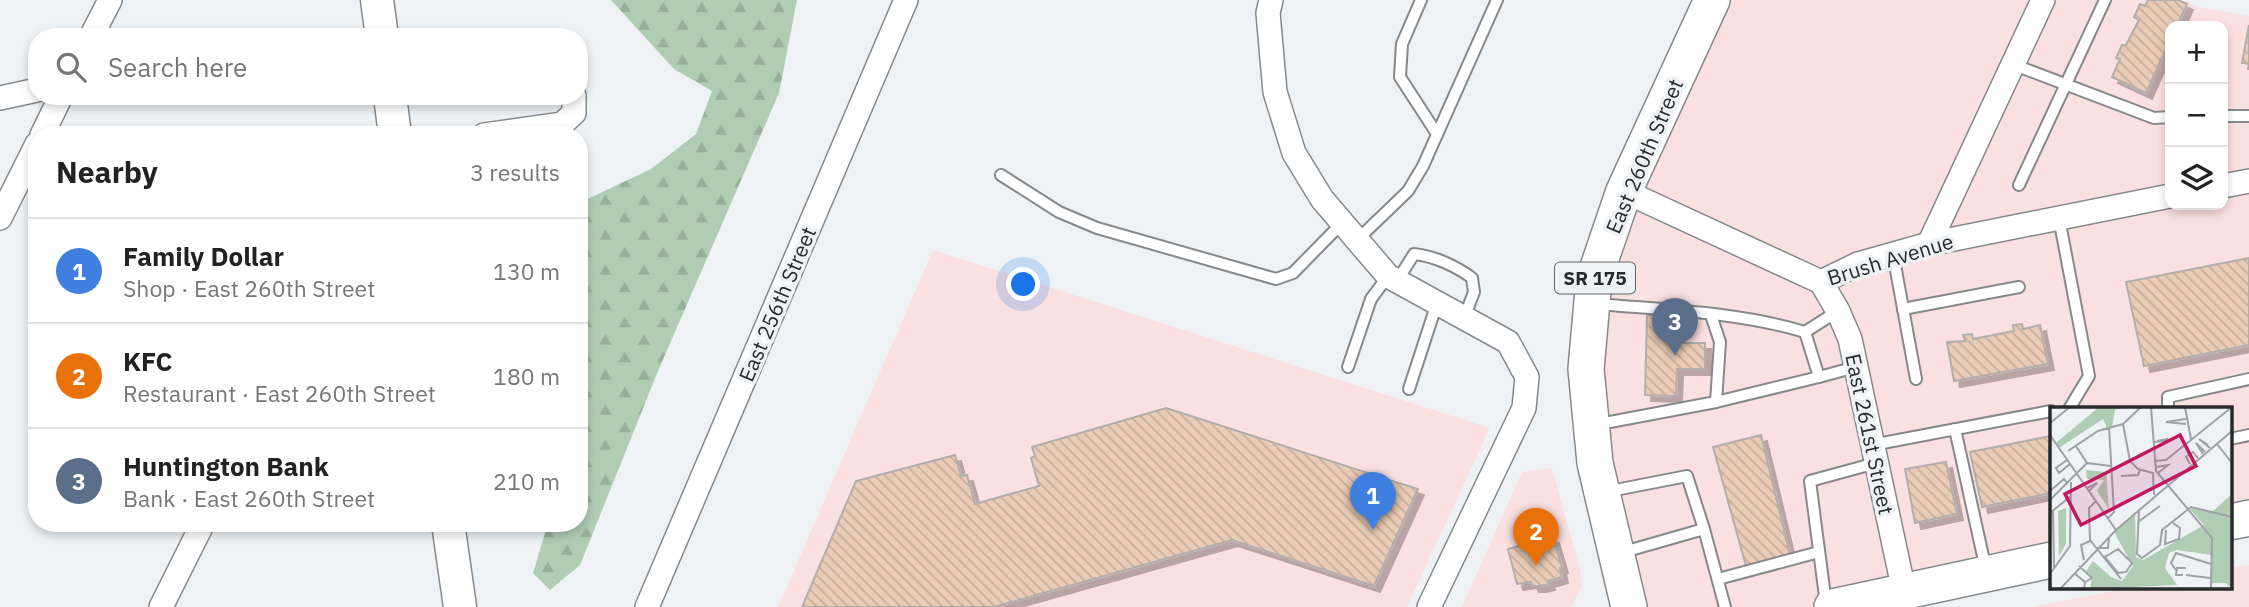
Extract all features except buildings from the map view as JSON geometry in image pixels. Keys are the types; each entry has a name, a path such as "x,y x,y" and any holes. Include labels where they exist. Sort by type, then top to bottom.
{"main road":[{"path":"377,0 381,28"},
{"name":"East 260th Street","path":"1629,607 1595,463 1586,369 1594,279 1625,191 1712,0"},
{"path":"394,105 395,126"},
{"path":"449,532 460,607"},
{"path":"1829,607 2050,560"}],"street":[{"path":"96,28 110,0"},
{"name":"East 256th Street","path":"647,607 906,0"},
{"path":"1271,0 1268,13 1275,92 1294,153 1322,199 1392,279 1508,342 1527,377 1524,408 1429,607"},
{"path":"1929,244 2043,0"},
{"path":"0,98 28,92"},
{"path":"46,126 56,105"},
{"path":"548,126 562,124 573,113 574,105"},
{"path":"0,218 28,162"},
{"path":"2228,185 2249,181"},
{"name":"Brush Avenue","path":"1625,191 1821,282 1858,264 1929,244 2165,197"},
{"name":"East 261st Street","path":"1821,282 1850,339 1904,591"},
{"path":"161,607 198,532"}],"lane":[{"path":"1421,0 1402,44 1400,76 1437,134"},
{"path":"1001,175 1059,212 1097,228 1276,279 1293,273 1408,191 1423,166 1497,0"},
{"path":"2019,185 2105,0"},
{"path":"2012,64 2154,118 2165,117"},
{"path":"2228,116 2249,116"},
{"path":"2059,218 2089,376 2068,407"},
{"path":"1348,367 1371,299 1414,254 1434,258 1472,278 1474,292 1464,318"},
{"path":"1893,254 1916,379"},
{"path":"1903,309 2019,287"},
{"path":"1409,389 1437,303"},
{"path":"1592,304 1711,315 1805,332 1838,311"},
{"path":"1711,315 1720,342 1716,402"},
{"path":"1805,332 1819,377"},
{"path":"1592,426 1716,402 1856,367"},
{"path":"2168,407 2168,397 2249,380"},
{"path":"1829,607 1810,481 1874,454 1955,429 2050,411"},
{"path":"1955,429 1986,573"},
{"path":"1602,492 1687,476 1725,607"},
{"path":"1618,554 1704,529"},
{"path":"1718,579 1819,552"}],"shaded area":[{"path":"1712,0 2183,0 2197,7 2249,16 2249,518 2232,522 2232,407 2050,407 2050,560 1832,607 1629,607 1618,554 1594,279"},
{"path":"933,250 1490,428 1407,607 778,607"},
{"path":"1552,468 1581,573 1581,588 1571,607 1462,607 1522,472"},
{"path":"2249,565 2249,607 2032,607 2119,590 2232,590 2232,568"}],"green space":[{"path":"611,0 797,0 779,93 658,371 580,565 550,590 533,573 545,532 588,532 588,199 651,169 696,134 712,91 674,69"}],"place":[{"name":"Huntington Bank","path":"1675,356"},
{"name":"Family Dollar","path":"1373,530"},
{"name":"KFC","path":"1536,566"}]}
